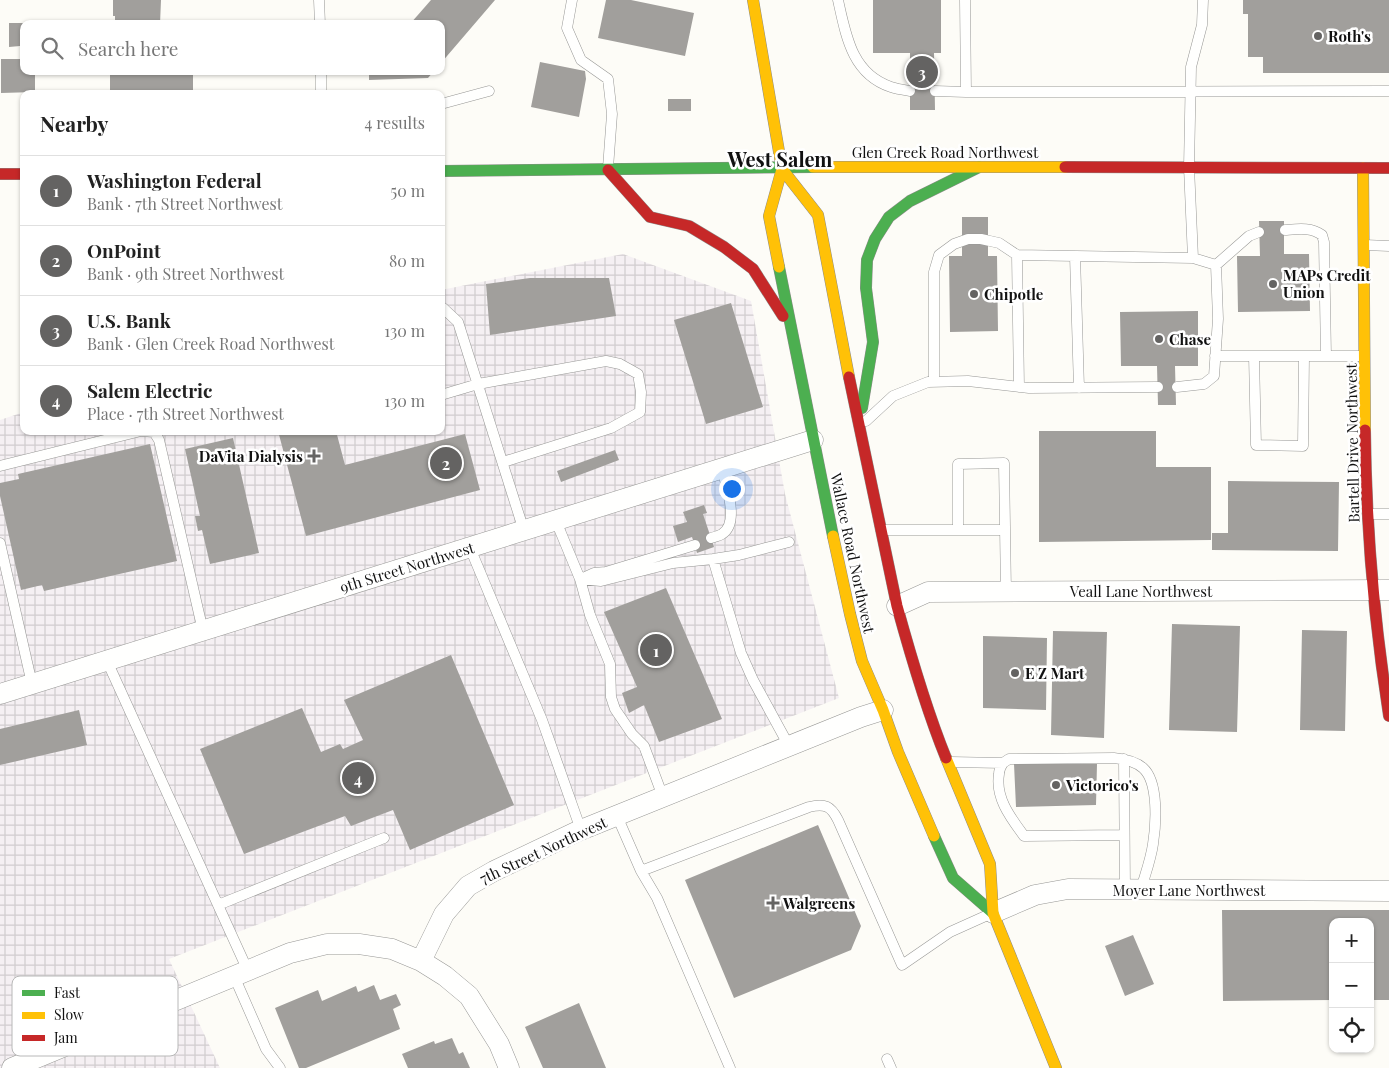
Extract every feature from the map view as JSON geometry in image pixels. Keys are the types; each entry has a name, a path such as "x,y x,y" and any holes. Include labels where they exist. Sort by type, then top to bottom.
{"main road":[{"name":"Wallace Road Northwest","path":"752,0 782,168 769,216 850,614 862,661 883,710 898,752 952,878 993,913"},
{"name":"Glen Creek Road Northwest","path":"445,171 847,167 1389,168"},
{"path":"859,426 873,342 866,288 867,260 875,239 890,217 910,201 978,167"},
{"name":"Wallace Road Northwest","path":"782,168 818,215 896,606 909,652 938,738 990,864 993,913 1056,1068"},
{"name":"Bartell Drive Northwest","path":"1364,168 1366,489 1368,514 1381,590 1380,660 1389,716"},
{"path":"608,170 650,217 688,226 724,246 753,269 792,332"},
{"path":"0,174 20,174"}],"street":[{"name":"9th Street Northwest","path":"0,694 814,440"},
{"name":"Veall Lane Northwest","path":"896,606 928,592 1381,590"},
{"name":"7th Street Northwest","path":"421,961 444,914 468,886 581,830 861,717 883,710"},
{"name":"Moyer Lane Northwest","path":"993,913 1035,895 1068,889 1389,891"},
{"path":"178,999 290,953 327,944 359,944 392,949 421,961 445,976 469,996 499,1044 509,1068"},
{"path":"12,1068 41,1056"}],"lane":[{"path":"319,0 320,20"},
{"path":"572,0 567,28 581,60 608,79 612,114 608,170"},
{"path":"838,0 844,28 856,60 871,77 892,87 910,91"},
{"path":"965,0 966,92"},
{"path":"1193,258 1188,167 1190,91 1191,67 1202,25 1203,0"},
{"path":"320,75 321,90"},
{"path":"445,103 489,91"},
{"path":"935,91 1389,91"},
{"path":"1285,230 1316,230 1322,235 1324,242 1326,356"},
{"path":"1216,265 1249,236 1260,232"},
{"path":"934,382 934,272 939,255 954,244 968,239 981,239 999,242 1017,254 1193,258 1216,265"},
{"path":"1364,245 1389,246"},
{"path":"1017,254 1019,387"},
{"path":"1075,256 1079,388"},
{"path":"1177,387 1204,384 1214,376 1218,319 1216,265"},
{"path":"445,309 458,322 524,531"},
{"path":"1215,356 1365,356"},
{"path":"1254,356 1256,445 1303,446 1304,356"},
{"path":"445,395 478,384 606,361 620,364 638,374 641,392 640,412 611,428 502,462"},
{"path":"859,426 893,396 928,382 968,382 1028,388 1158,388"},
{"path":"0,466 125,435"},
{"path":"156,435 159,440 203,631"},
{"path":"958,530 958,464 1004,464 1006,592"},
{"path":"711,538 723,534 729,527 732,510 722,469"},
{"path":"1368,514 1389,514"},
{"path":"556,521 580,579 590,615 610,664 611,697 615,710 632,734 644,746 663,797"},
{"path":"881,530 1005,530"},
{"path":"580,579 601,581 673,563 738,555 789,542"},
{"path":"0,543 32,684"},
{"path":"580,579 594,573 606,572 695,545"},
{"path":"470,548 542,720 581,830"},
{"path":"713,559 741,653 753,680 789,746"},
{"path":"106,661 218,905 266,1048 280,1068"},
{"path":"947,762 1002,763 1009,759 1128,759 1145,769 1153,785 1156,812 1153,846 1133,889"},
{"path":"1124,759 1124,835 1133,889"},
{"path":"1002,763 999,774 1000,795 1024,836 1124,835"},
{"path":"641,872 809,806 819,804 833,810 902,965 950,932 993,913"},
{"path":"617,816 641,872 657,898 730,1068"},
{"path":"218,905 384,838"}],"shaded area":[{"path":"623,254 751,301 785,494 839,698 169,959 177,976 12,976 12,1056 178,1056 178,978 220,1068 0,1068 0,420 20,413 20,435 445,435 445,289"}],"building":[{"path":"113,0 161,0 160,20 115,20 115,16 113,16"},
{"path":"431,0 495,0 445,58 445,20 414,20"},
{"path":"606,0 631,0 694,13 685,56 598,38"},
{"path":"873,0 941,0 941,53 934,53 935,110 910,110 910,53 873,53"},
{"name":"Roth's","path":"1243,0 1389,0 1389,73 1263,73 1263,57 1248,57 1248,14 1243,14"},
{"path":"9,23 20,23 20,46 9,47"},
{"path":"1,59 20,59 20,75 35,75 35,90 1,93"},
{"path":"540,62 585,71 586,79 579,117 531,107"},
{"path":"110,75 193,75 193,90 110,90"},
{"path":"369,75 431,75 428,78 369,80"},
{"path":"668,99 691,99 691,111 668,111"},
{"name":"Chipotle","path":"962,217 988,217 988,256 997,256 998,331 950,332 949,256 962,256"},
{"name":"MAPs Credit Union","path":"1259,221 1284,221 1284,254 1309,254 1310,311 1238,312 1237,256 1260,256"},
{"path":"530,278 609,278 616,316 490,335 486,284"},
{"path":"731,303 763,407 706,424 674,320"},
{"name":"Chase","path":"1198,311 1198,366 1175,366 1176,405 1158,405 1157,366 1121,366 1120,312"},
{"path":"1039,431 1156,431 1156,467 1211,467 1211,540 1039,542"},
{"path":"465,434 480,490 306,536 279,435 337,435 345,465"},
{"path":"233,438 259,553 210,564 202,530 198,531 195,516 200,516 185,449"},
{"path":"150,444 177,561 44,591 42,585 21,590 0,496 0,483 19,479 18,474"},
{"path":"615,450 619,460 561,482 557,471"},
{"path":"1228,481 1339,482 1338,551 1212,550 1212,533 1228,533"},
{"path":"704,505 707,513 703,514 714,547 697,553 692,537 678,542 673,526 687,522 683,512"},
{"path":"666,588 722,719 659,742 644,705 629,713 622,693 637,687 604,612"},
{"path":"1172,624 1240,626 1237,732 1169,730"},
{"path":"1302,630 1347,631 1345,731 1300,730"},
{"path":"1053,631 1107,632 1104,738 1051,735"},
{"name":"E Z Mart","path":"983,636 1047,638 1046,710 983,708"},
{"path":"451,655 514,805 410,850 393,810 351,826 345,816 244,854 200,749 302,708 321,752 340,744 343,749 363,740 344,700"},
{"path":"79,710 87,745 0,765 0,729"},
{"name":"Victorico's","path":"1014,764 1097,764 1096,805 1016,807"},
{"name":"Walgreens","path":"818,825 861,926 851,950 734,998 685,880"},
{"path":"1222,910 1389,910 1389,1000 1374,1000 1374,918 1329,918 1329,1000 1223,1001"},
{"path":"1133,935 1154,984 1125,996 1105,946"},
{"path":"374,985 380,1000 396,994 401,1005 393,1009 400,1029 306,1068 299,1068 275,1008 318,990 322,1001 356,986 358,992"},
{"path":"579,1003 606,1068 543,1068 525,1027"},
{"path":"452,1038 459,1054 463,1052 470,1068 408,1068 402,1054 434,1041 435,1044"}],"traffic: fast":[{"path":"445,171 813,167"},
{"path":"862,408 873,342 866,288 867,260 875,239 889,217 910,201 979,167"},
{"path":"779,267 833,536"},
{"path":"934,836 953,878 993,913"}],"traffic: slow":[{"path":"753,0 782,169 769,216 779,267"},
{"path":"813,167 1065,167"},
{"path":"1363,168 1365,430"},
{"path":"782,169 818,215 849,377"},
{"path":"833,536 862,661 934,836"},
{"path":"946,758 990,864 993,913 1056,1068"}],"traffic: jam":[{"path":"1065,167 1389,168"},
{"path":"608,170 650,217 689,226 724,247 753,269 783,316"},
{"path":"0,174 20,174"},
{"path":"849,377 897,606 919,683 946,758"},
{"path":"1365,430 1367,502 1372,573 1379,645 1389,716"}],"place":[{"name":"Roth's","path":"1318,36"},
{"name":"U.S. Bank","path":"922,72"},
{"name":"MAPs Credit Union","path":"1273,284"},
{"name":"Chipotle","path":"974,294"},
{"name":"Chase","path":"1159,339"},
{"name":"DaVita Dialysis","path":"314,456"},
{"name":"OnPoint","path":"446,463"},
{"name":"Washington Federal","path":"656,650"},
{"name":"E Z Mart","path":"1015,673"},
{"name":"Salem Electric","path":"358,778"},
{"name":"Victorico's","path":"1056,785"},
{"name":"Walgreens","path":"773,903"}],"district":[{"name":"West Salem","path":"780,158"}]}
